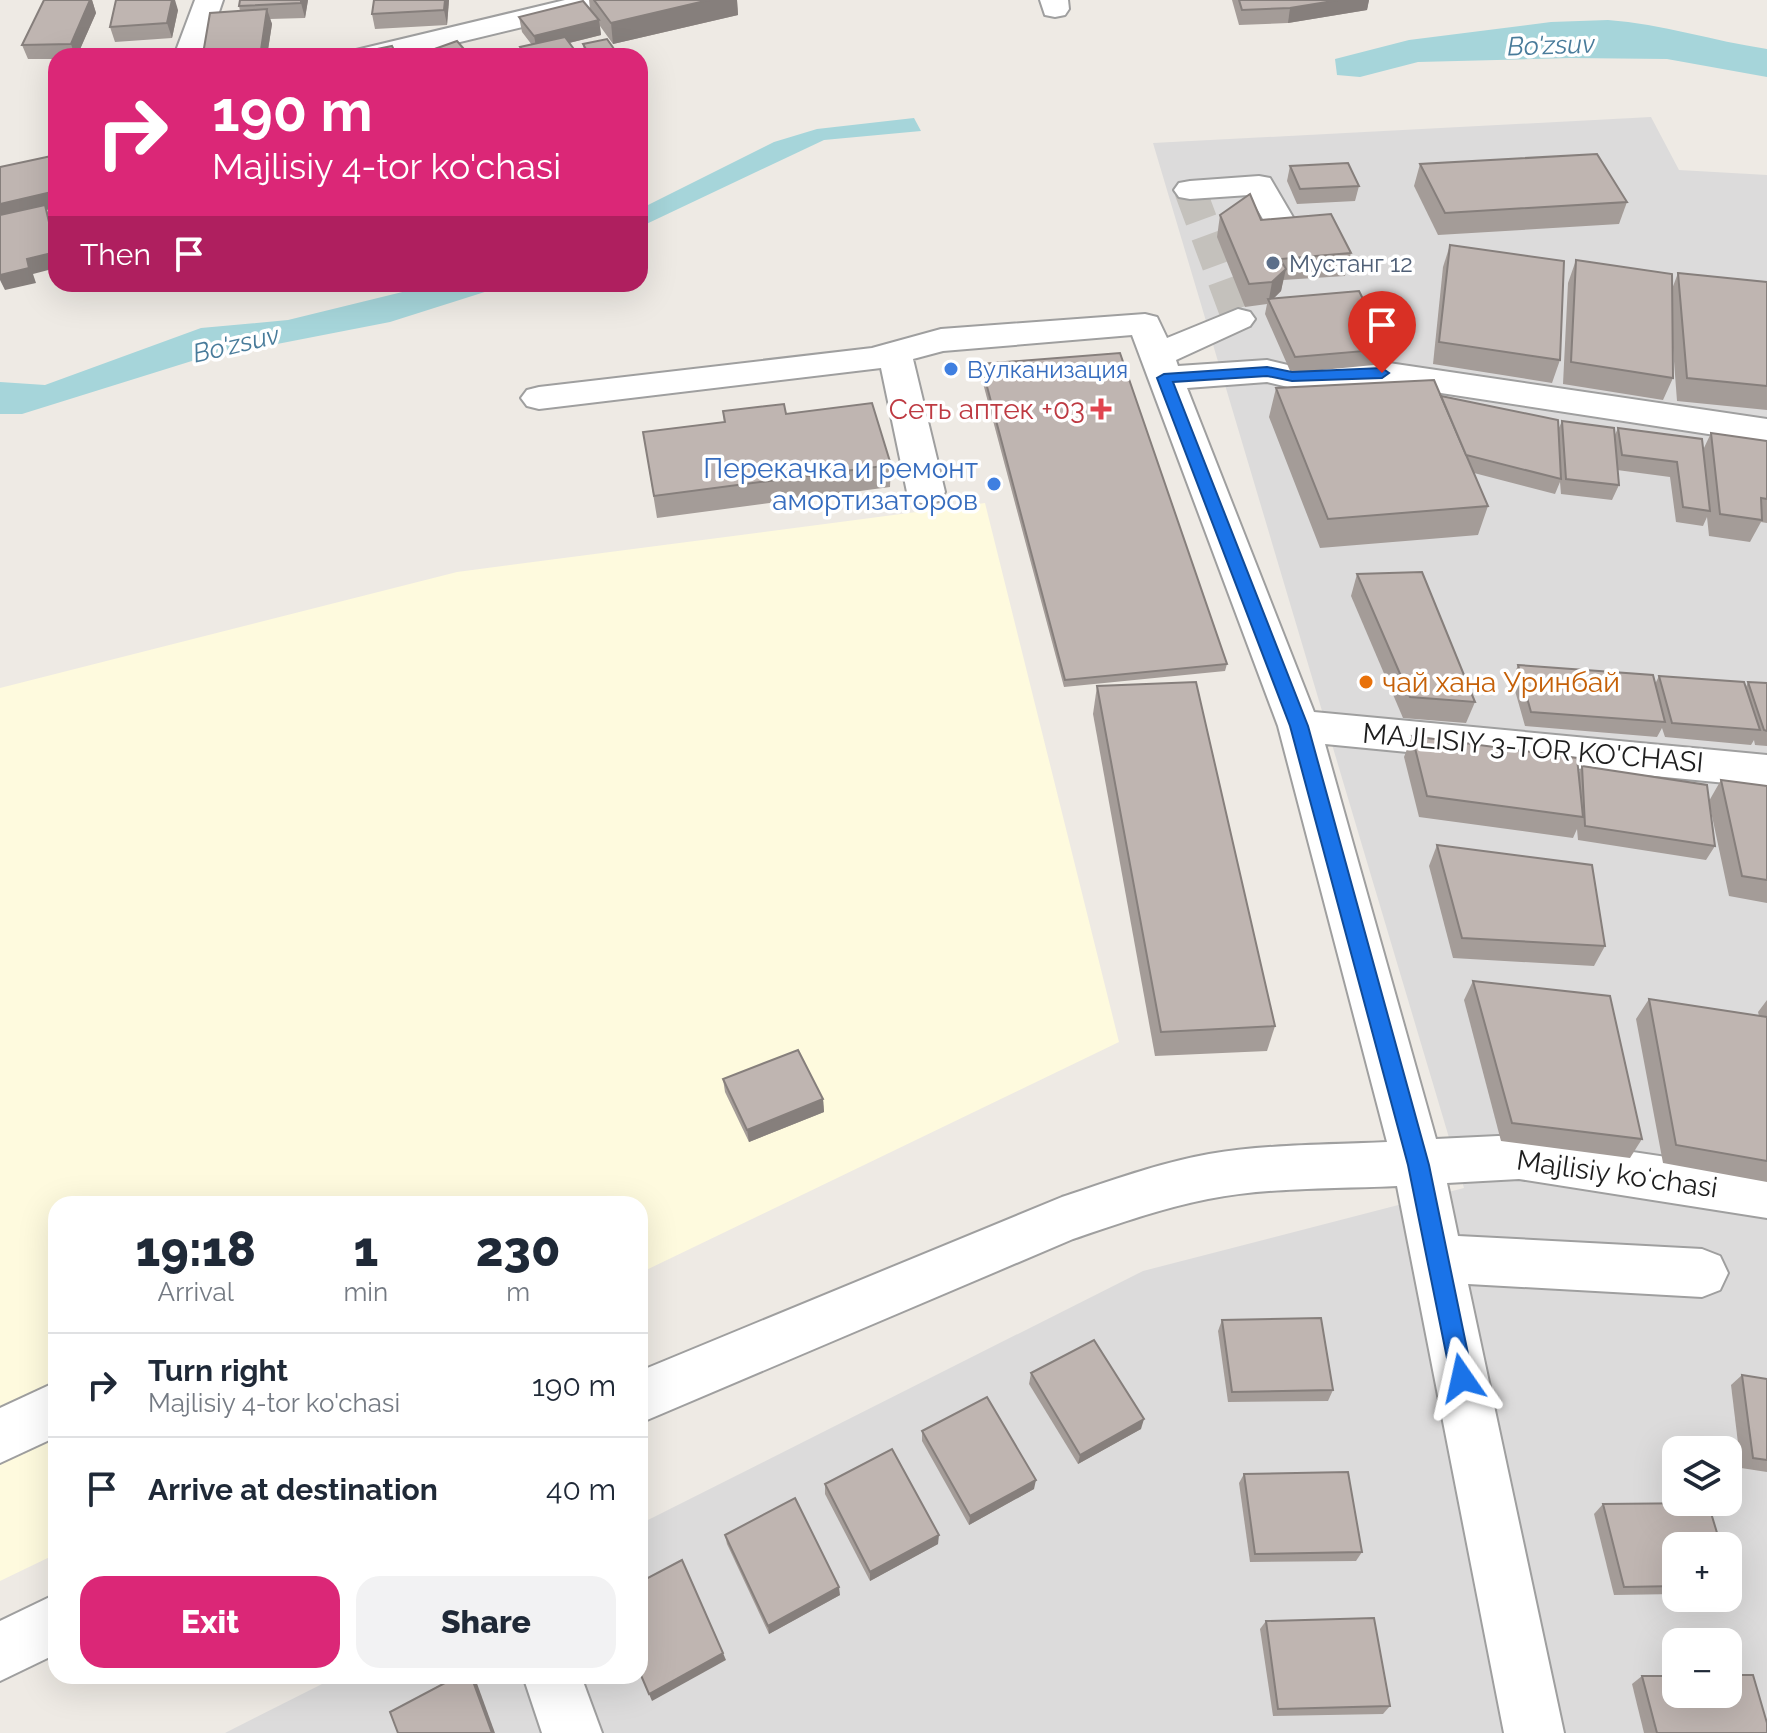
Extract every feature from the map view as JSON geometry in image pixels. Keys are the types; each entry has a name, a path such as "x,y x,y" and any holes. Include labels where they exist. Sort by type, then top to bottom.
{"street":[{"path":"192,48 209,0"},
{"path":"388,48 482,14 600,0"},
{"path":"1190,190 1259,185 1278,219"},
{"path":"1155,353 1238,319"},
{"path":"539,398 895,355 941,340 1155,353 1292,377 1382,373 1767,431"},
{"path":"1155,353 1299,726 1418,1165 1534,1733"},
{"path":"895,355 926,492"},
{"name":"MAJLISIY 3-TOR KO'CHASI","path":"1299,726 1767,771"},
{"name":"Majlisiy koʻchasi","path":"648,1394 998,1245 1126,1198 1207,1177 1249,1171 1418,1165 1519,1157 1767,1195"},
{"path":"1438,1259 1702,1273"},
{"path":"0,1436 48,1413"},
{"path":"0,1652 48,1627"},
{"path":"555,1684 572,1733"}],"shaded area":[{"path":"1651,117 1679,170 1767,175 1767,1733 225,1733 322,1684 648,1684 648,1520 1143,1271 1464,1188 1153,143"},
{"path":"985,503 1119,1042 648,1269 648,1196 48,1196 48,1558 0,1581 0,688 457,572"}],"water":[{"name":"Bo'zsuv","path":"1608,20 1767,49 1767,77 1667,59 1570,58 1418,62 1360,77 1337,75 1335,59 1409,40 1551,22"},
{"path":"914,118 921,131 824,140 648,223 648,205 774,142 817,129"},
{"name":"Bo'zsuv","path":"402,292 485,292 390,322 195,360 22,414 0,414 0,382 45,385 201,328 288,320"}],"building":[{"path":"44,0 90,0 71,44 22,45"},
{"path":"116,0 172,0 167,23 110,27"},
{"path":"240,0 301,0 301,3 239,6"},
{"path":"374,0 445,0 444,10 372,14"},
{"path":"594,0 709,0 611,23"},
{"path":"1239,0 1339,0 1290,8 1242,10"},
{"path":"583,1 599,20 534,36 519,17"},
{"path":"267,9 261,48 204,48 210,13"},
{"path":"565,37 573,48 521,48"},
{"path":"607,39 613,48 585,48 583,44"},
{"path":"457,41 463,48 437,48"},
{"path":"1597,154 1627,202 1445,213 1420,164"},
{"path":"48,157 48,193 0,204 0,167"},
{"path":"1348,163 1359,186 1300,189 1290,166"},
{"path":"1250,194 1261,220 1331,214 1351,253 1280,259 1286,269 1272,282 1249,284 1220,215"},
{"path":"45,205 48,254 27,259 29,268 0,275 0,215"},
{"path":"1450,245 1564,261 1560,360 1439,342"},
{"path":"1576,260 1672,274 1673,378 1571,362"},
{"path":"1678,273 1767,282 1767,386 1687,378"},
{"path":"1359,291 1388,349 1295,357 1268,299"},
{"path":"1120,353 1227,664 1065,680 981,364"},
{"path":"1434,380 1488,506 1328,519 1276,388"},
{"path":"1441,396 1558,420 1561,479 1466,455"},
{"path":"872,403 891,465 654,496 643,432 725,422 723,411 784,404 786,414"},
{"path":"1562,421 1614,428 1619,485 1566,479"},
{"path":"1618,428 1702,439 1710,511 1683,507 1677,462 1622,455"},
{"path":"1711,433 1767,441 1767,499 1761,498 1762,520 1720,514"},
{"path":"1422,572 1475,702 1410,697 1357,574"},
{"path":"1518,665 1653,675 1665,722 1531,712"},
{"path":"1659,676 1744,682 1760,730 1672,723"},
{"path":"1196,682 1275,1026 1161,1032 1097,686"},
{"path":"1748,682 1767,683 1767,731 1764,730"},
{"path":"1412,736 1577,758 1583,817 1427,796"},
{"path":"1582,766 1707,785 1715,846 1585,826"},
{"path":"1721,780 1767,786 1767,880 1742,876"},
{"path":"1437,845 1592,865 1605,946 1462,938"},
{"path":"1473,981 1610,996 1642,1139 1512,1123"},
{"path":"1649,999 1767,1017 1767,1161 1676,1145"},
{"path":"798,1050 823,1099 747,1130 723,1079"},
{"path":"1321,1318 1333,1390 1232,1392 1222,1320"},
{"path":"1094,1340 1144,1419 1080,1455 1031,1373"},
{"path":"1742,1375 1767,1379 1767,1460 1753,1458"},
{"path":"987,1397 1036,1480 970,1516 922,1431"},
{"path":"892,1449 939,1535 870,1572 825,1484"},
{"path":"1348,1472 1362,1552 1255,1554 1244,1474"},
{"path":"795,1498 839,1587 768,1626 725,1535"},
{"path":"1662,1503 1662,1516 1712,1516 1717,1532 1662,1532 1662,1586 1624,1587 1603,1504"},
{"path":"682,1560 723,1653 649,1694 645,1684 648,1684 648,1578"},
{"path":"1374,1618 1390,1706 1278,1709 1266,1621"},
{"path":"1742,1675 1753,1675 1767,1733 1657,1733 1642,1676 1662,1676 1662,1708 1742,1708"},
{"path":"443,1684 474,1684 492,1733 398,1733 390,1712"}],"tunnel":[{"path":"1190,190 1238,319"}],"place":[{"name":"Мустанг 12","path":"1273,263"},
{"name":"Вулканизация","path":"951,369"},
{"name":"Сеть аптек +03","path":"1101,409"},
{"name":"Перекачка и ремонт амортизаторов","path":"994,484"},
{"name":"чай хана Уринбай","path":"1366,682"}],"route":[{"path":"1382,373 1292,377 1267,371 1164,378 1299,726 1418,1165 1462,1378"}]}
